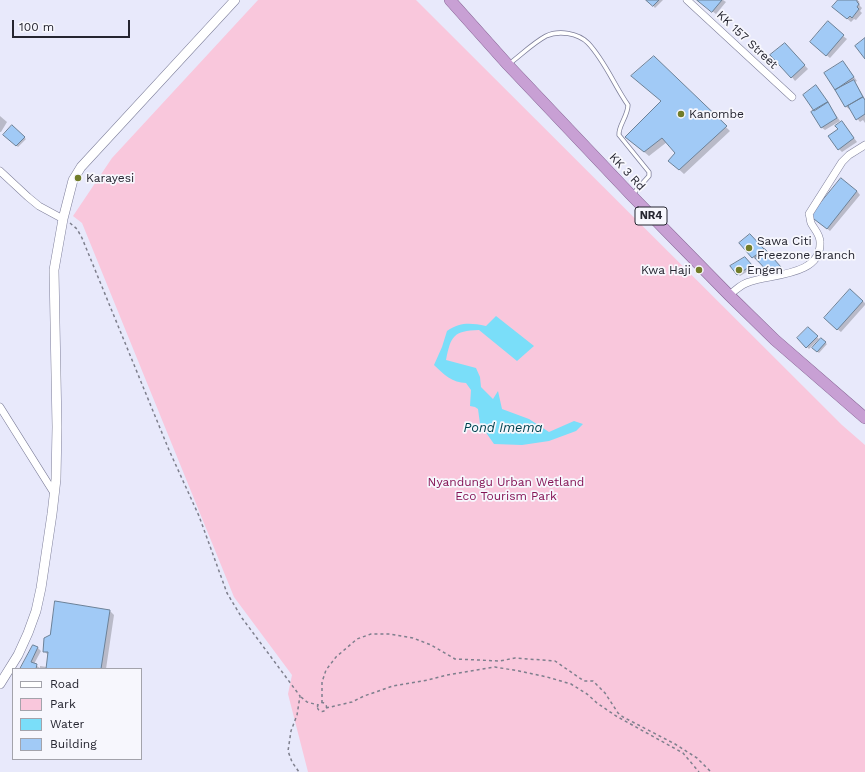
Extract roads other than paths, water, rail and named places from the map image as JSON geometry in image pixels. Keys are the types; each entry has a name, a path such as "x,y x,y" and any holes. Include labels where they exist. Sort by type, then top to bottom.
{"highway":[{"name":"KK 3 Rd","path":"450,0 508,65 632,196 729,295 775,340 865,418"}],"main road":[{"path":"0,684 18,655 28,633 36,611 41,588 54,493 57,427 54,270 63,219 73,180 81,167 235,0"}],"street":[{"name":"KK 157 Street","path":"688,0 792,97"},
{"path":"729,295 748,282 793,273 805,267 815,258 820,249 820,240 816,230 810,222 809,214 842,162 865,144"},
{"path":"0,171 34,201 63,219"},
{"path":"0,407 54,493"}],"lane":[{"path":"508,65 545,36 554,33 564,32 576,36 588,43 597,54 628,105 627,115 619,129 619,135 649,172 649,176 632,196"}],"water":[{"name":"Pond Imema","path":"496,316 534,346 517,361 479,330 470,331 455,336 450,345 446,360 476,368 480,377 481,387 493,399 498,391 502,409 529,419 549,432 574,421 583,424 576,431 549,441 522,445 494,444 480,424 478,409 470,406 471,390 466,383 453,380 434,365 447,331 457,326 466,324 486,326"}],"place":[{"name":"Kanombe","path":"681,114"},
{"name":"Karayesi","path":"78,178"},
{"name":"Sawa Citi Freezone Branch","path":"749,248"},
{"name":"Kwa Haji","path":"699,270"},
{"name":"Engen","path":"739,270"}],"park label":[{"name":"Nyandungu Urban Wetland Eco Tourism Park","path":"506,489"}]}
